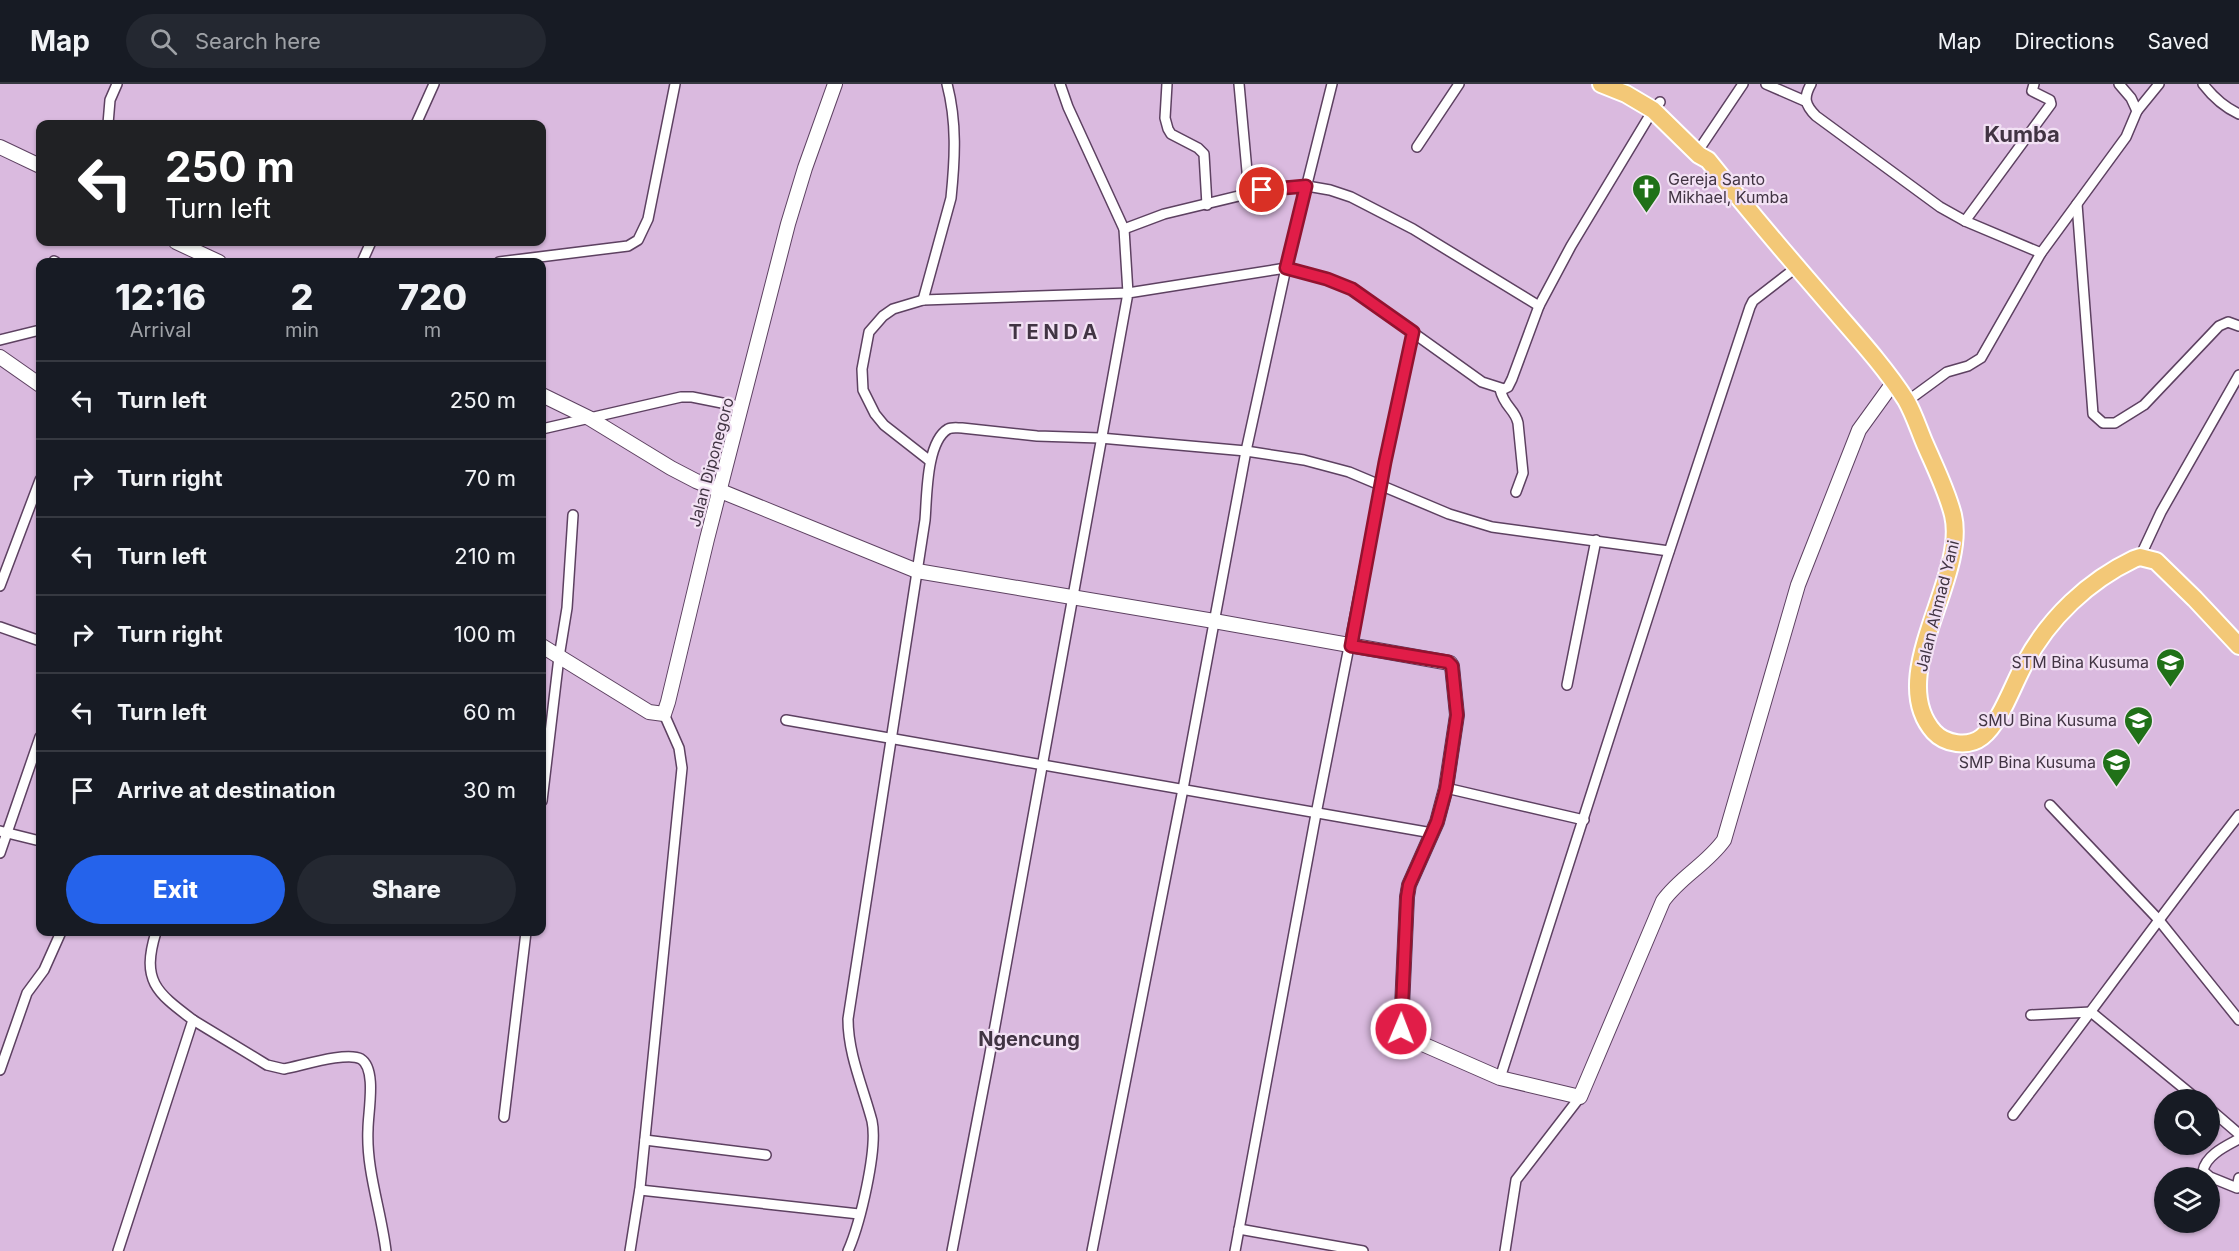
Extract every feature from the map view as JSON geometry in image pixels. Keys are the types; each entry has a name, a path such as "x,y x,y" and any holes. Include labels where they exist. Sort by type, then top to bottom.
{"highway":[{"name":"Jalan Ahmad Yani","path":"1601,84 1656,106"},
{"name":"Jalan Ahmad Yani","path":"1631,84 1656,106 1699,155 1705,153 1893,383 1906,402 1946,494 1956,530 1955,543 1940,597 1922,652 1918,687 1922,708 1935,734 1957,743 1970,743 1982,737 2004,704 2026,660 2063,609 2086,588 2126,562 2140,557"},
{"path":"2140,557 2156,561 2239,646"}],"street":[{"path":"108,120 110,100 117,84"},
{"path":"418,120 434,84"},
{"path":"531,258 628,246 638,240 648,219 675,84"},
{"name":"Jalan Diponegoro","path":"664,714 788,224 835,84"},
{"path":"923,300 951,198 956,140 947,84"},
{"path":"952,1251 1128,292 1124,229 1068,107 1060,84"},
{"path":"1167,84 1165,118 1168,129 1171,134 1198,148 1203,154 1208,205"},
{"path":"1239,84 1248,193"},
{"path":"1092,1251 1183,789 1246,451 1286,268 1332,84"},
{"path":"1417,147 1459,84"},
{"path":"1705,153 1743,84"},
{"path":"1766,84 1805,101"},
{"path":"1811,84 1805,101 1807,107 1923,196 1965,220 2041,253"},
{"path":"1965,220 2051,104 2050,100 2032,91 2034,84"},
{"path":"2119,84 2132,98 2137,111"},
{"path":"1906,402 1947,372 1968,366 1980,358 2041,253 2126,137 2137,111 2159,84"},
{"path":"2204,84 2213,96 2229,110 2239,114"},
{"path":"930,461 884,425 875,414 863,390 862,369 869,332 883,316 892,309 923,300 1128,292 1286,268 1327,279 1352,289 1482,382 1500,389 1508,387 1539,306 1571,246 1656,106"},
{"path":"0,147 36,164"},
{"path":"1124,229 1164,214 1276,187 1306,186 1330,190 1361,202 1413,230 1539,306"},
{"path":"2077,204 2093,414 2103,423 2115,423 2144,405 2219,326 2228,322 2239,326"},
{"path":"185,246 210,258"},
{"path":"1500,1078 1750,306 1797,267"},
{"path":"0,340 36,331"},
{"path":"1235,1251 1316,814 1413,332"},
{"path":"0,357 36,382"},
{"path":"2140,557 2161,512 2239,375"},
{"path":"1505,1251 1516,1180 1580,1097 1663,901 1671,890 1714,852 1724,840 1798,585 1859,430 1893,383"},
{"path":"1500,389 1502,400 1517,417 1518,423 1523,473 1516,492"},
{"path":"546,397 589,417 671,468 720,491 917,571 1448,662 1452,665 1457,715 1442,809 1409,885 1401,1029 1411,1039 1500,1078 1580,1097"},
{"path":"546,428 681,397 742,407"},
{"path":"848,1251 873,1157 873,1138 872,1124 849,1042 848,1019 925,520 930,461 940,437 952,428 1246,451 1304,460 1349,472 1380,487 1449,514 1485,525 1521,532 1669,551"},
{"path":"0,586 36,491"},
{"path":"546,767 570,585 573,515"},
{"path":"1567,685 1596,540"},
{"path":"1,630 36,640"},
{"path":"546,649 649,712 664,714 679,748 682,768 645,1140 630,1251"},
{"path":"786,720 1432,833"},
{"path":"0,853 3,832 36,747"},
{"path":"1446,789 1584,820"},
{"path":"2050,805 2158,919 2239,1020"},
{"path":"2013,1115 2158,919 2239,815"},
{"path":"3,832 36,841"},
{"path":"0,1070 27,993 44,970 59,936"},
{"path":"155,936 149,953 153,981 165,998 193,1020 267,1065 285,1069 346,1056 359,1058 366,1064 370,1073 367,1132 369,1161 382,1220 386,1251"},
{"path":"504,1117 526,936"},
{"path":"2031,1015 2091,1012 2185,1089"},
{"path":"118,1251 193,1020"},
{"path":"2220,1118 2239,1134"},
{"path":"2238,1185 2210,1177 2203,1171 2205,1164 2211,1158 2239,1138"},
{"path":"645,1140 766,1155"},
{"path":"639,1190 859,1214"},
{"path":"1239,1229 1312,1246 1363,1251"}],"place":[{"name":"Gereja Santo Mikhael, Kumba","path":"1647,214"},
{"name":"STM Bina Kusuma","path":"2170,688"},
{"name":"SMU Bina Kusuma","path":"2138,746"},
{"name":"SMP Bina Kusuma","path":"2117,788"}],"district":[{"name":"Kumba","path":"2022,134"},
{"name":"T E N D A","path":"1053,332"},
{"name":"Ngencung","path":"1029,1039"}],"route":[{"path":"1262,190 1306,186 1286,268 1327,279 1352,289 1413,332 1385,462 1351,646 1448,662 1452,665 1457,715 1456,730 1442,809 1409,885 1401,1029"}]}
